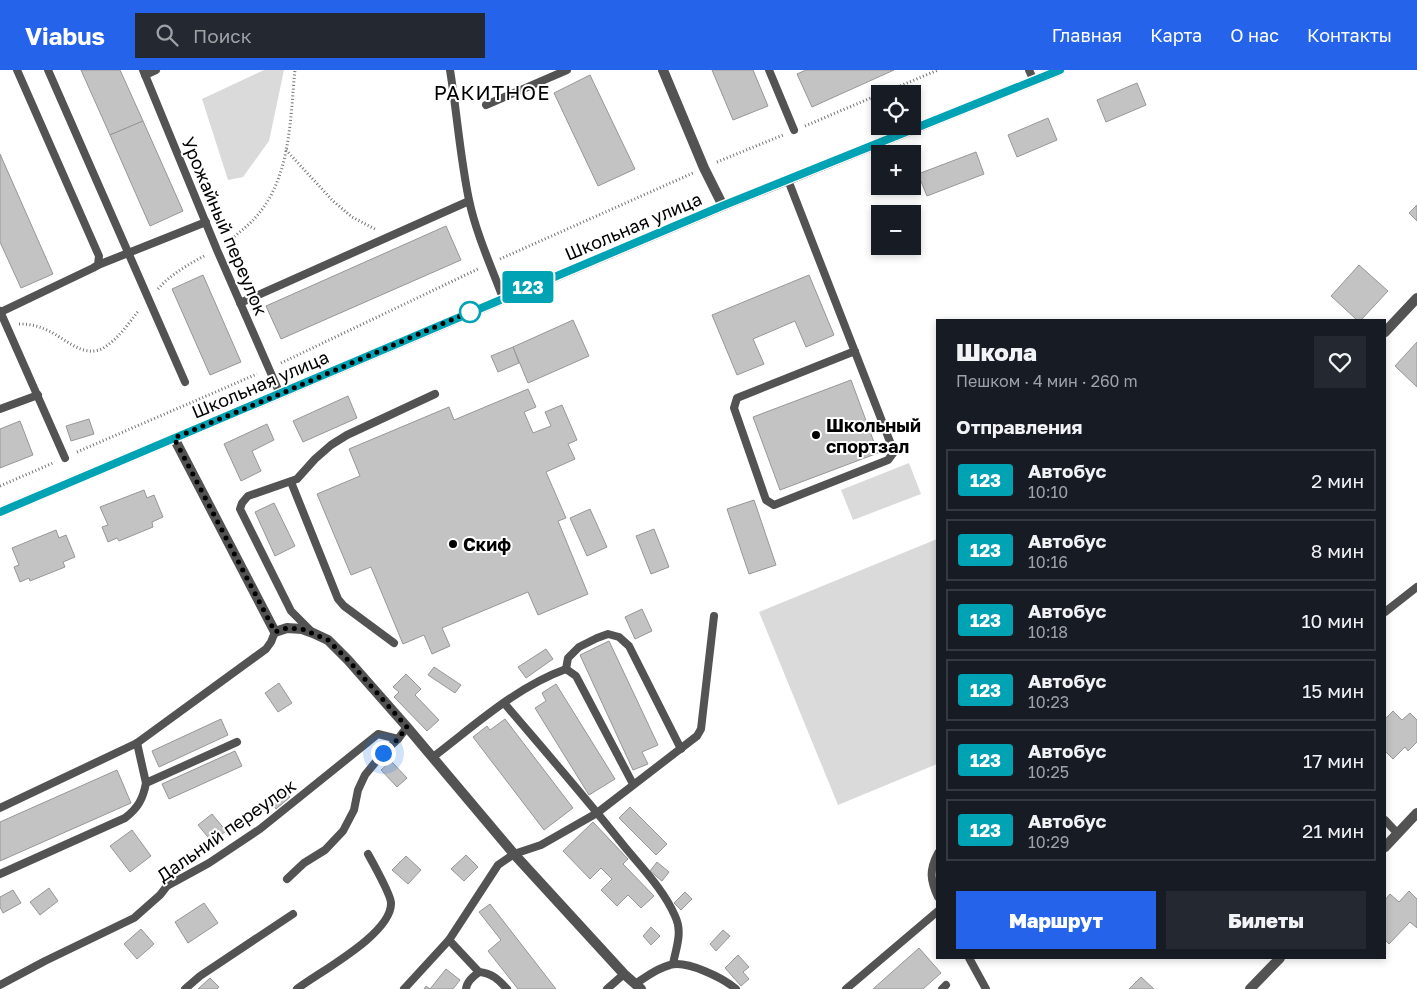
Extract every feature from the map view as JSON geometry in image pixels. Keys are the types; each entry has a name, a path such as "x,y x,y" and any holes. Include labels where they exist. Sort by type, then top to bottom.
{"street":[{"path":"663,70 722,206"},
{"name":"Школьная улица","path":"0,512 722,206 1060,70"},
{"path":"1386,331 1417,298"},
{"path":"174,438 275,632 287,628 302,629 328,640 407,727 514,854 638,987"},
{"path":"1386,846 1417,813"},
{"path":"1250,989 1279,959"}],"lane":[{"path":"17,70 99,256 98,264"},
{"path":"48,70 185,382"},
{"path":"144,72 156,70"},
{"path":"450,70 461,159 469,201 503,298"},
{"path":"486,105 567,70"},
{"path":"769,70 794,130"},
{"path":"1029,70 1034,81"},
{"name":"Урожайный переулок","path":"144,72 217,250 280,394"},
{"path":"788,180 855,351 894,452 888,460 774,505 766,500 762,490 734,408 737,398 855,351"},
{"path":"240,303 469,201"},
{"path":"65,458 0,312 98,264 206,222"},
{"path":"313,633 291,611 240,509 242,503 248,496 297,479 315,458 347,434 435,394"},
{"path":"0,408 38,396"},
{"path":"291,482 338,599 344,606 394,643"},
{"path":"1386,611 1417,587"},
{"path":"404,989 449,940 498,866 514,854 541,845 597,813 697,736 701,729 714,616"},
{"path":"0,808 137,743 266,649 275,632"},
{"path":"566,670 568,658 579,648 608,634 619,637 630,646 681,749"},
{"path":"433,757 504,703 550,675 566,670 576,676 633,784"},
{"path":"504,703 662,893 676,916 680,936 673,964"},
{"path":"287,880 304,863 325,850 343,831 354,810 358,790 365,775 407,727"},
{"name":"Дальний переулок","path":"0,985 134,918 160,895 167,886 260,829 378,734 398,739"},
{"path":"146,783 237,742"},
{"path":"0,874 125,818 135,810 140,802 146,783 137,743"},
{"path":"1386,821 1398,834"},
{"path":"297,989 320,972 352,954 377,931 389,912 391,902 368,854"},
{"path":"936,857 932,866 932,884 936,893"},
{"path":"846,989 936,913"},
{"path":"184,989 200,976 293,914"},
{"path":"449,940 479,972 488,973 497,978 507,989"},
{"path":"970,959 986,989"},
{"path":"638,987 662,968 673,964 712,973 736,989"},
{"path":"466,989 472,978 479,972"},
{"path":"607,989 624,974"}],"path":[{"path":"6,324 30,324 49,330 81,349 94,352 104,348 118,337 165,281 192,262 217,250 240,232 256,216 270,196 278,179 286,150 295,70"},
{"path":"902,85 938,70"},
{"path":"286,150 333,201 346,212 389,237"},
{"path":"0,486 269,368 490,264 704,168"}],"shaded area":[{"path":"264,70 284,70 269,141 243,177 228,180 202,99"},
{"path":"909,463 921,494 853,520 841,490"},
{"path":"936,539 936,764 838,805 759,612"}],"building":[{"path":"81,70 120,70 143,121 110,135"},
{"path":"712,70 753,70 768,106 733,120"},
{"path":"806,70 894,70 812,107 797,74"},
{"path":"590,75 635,169 598,186 554,93"},
{"path":"1137,83 1146,105 1106,122 1097,100"},
{"path":"1048,118 1057,140 1017,157 1008,135"},
{"path":"143,121 183,211 150,226 110,135"},
{"path":"976,152 984,174 927,196 921,181 921,173"},
{"path":"0,154 53,274 21,288 0,242"},
{"path":"1417,205 1417,221 1409,213"},
{"path":"446,226 461,260 281,339 266,306"},
{"path":"1359,265 1388,291 1362,319 1356,319 1331,296"},
{"path":"203,275 241,362 210,375 172,289"},
{"path":"809,275 834,335 806,347 795,321 753,339 764,364 737,375 712,315"},
{"path":"573,320 589,356 528,383 513,347"},
{"path":"1417,342 1417,387 1395,366"},
{"path":"513,347 519,363 498,372 491,356"},
{"name":"Школьный спортзал","path":"851,380 878,453 780,490 753,417"},
{"name":"Скиф","path":"528,389 536,407 524,412 533,433 551,426 545,412 562,405 577,440 568,444 575,459 546,472 566,518 558,521 588,594 538,615 528,592 442,628 450,646 432,654 424,635 403,644 371,567 351,575 317,494 360,476 349,449 449,407 454,420"},
{"path":"348,396 357,418 303,442 293,421"},
{"path":"89,419 94,434 71,441 66,426"},
{"path":"20,421 33,455 0,468 0,429"},
{"path":"267,424 274,440 252,451 261,471 241,481 224,444"},
{"path":"144,490 147,498 154,495 163,517 152,522 153,527 119,541 117,538 108,542 102,527 108,525 100,507"},
{"path":"754,500 776,565 749,574 727,509"},
{"path":"274,503 295,546 275,556 255,512"},
{"path":"590,509 607,547 587,556 570,518"},
{"path":"654,529 669,567 651,574 636,536"},
{"path":"56,530 59,538 66,535 75,557 63,562 65,567 30,581 29,578 20,582 14,567 19,565 12,548"},
{"path":"642,609 652,631 635,639 625,617"},
{"path":"609,641 658,745 642,752 648,764 633,770 580,655"},
{"path":"546,649 553,659 526,678 518,667"},
{"path":"434,667 461,685 455,693 428,675"},
{"path":"406,674 421,689 415,695 439,720 427,731 394,697 399,692 393,687"},
{"path":"279,683 292,703 278,712 265,693"},
{"path":"556,684 615,779 589,795 535,708 546,701 542,693"},
{"path":"1393,711 1402,720 1410,713 1417,720 1417,742 1408,751 1405,747 1393,759 1386,752 1386,718"},
{"path":"221,719 228,735 159,767 152,751"},
{"path":"505,719 573,808 544,830 473,737 487,726 490,730"},
{"path":"235,751 242,766 169,799 162,784"},
{"path":"391,761 407,778 397,787 381,770"},
{"path":"117,770 131,803 0,861 0,822"},
{"path":"281,787 290,797 276,809 268,798"},
{"path":"630,807 667,844 656,855 619,818"},
{"path":"212,814 226,831 212,842 198,825"},
{"path":"593,822 628,859 623,864 654,896 641,908 628,895 617,906 601,890 612,879 601,868 590,879 563,851"},
{"path":"132,830 151,856 130,872 110,846"},
{"path":"466,855 478,867 464,881 451,869"},
{"path":"406,856 421,870 408,884 392,870"},
{"path":"657,862 669,872 662,881 650,871"},
{"path":"49,888 58,901 40,915 30,902"},
{"path":"13,890 21,903 3,913 0,907 0,897"},
{"path":"1409,891 1417,899 1417,928 1410,922 1389,944 1386,941 1386,899 1390,894 1399,902"},
{"path":"685,892 692,899 681,910 674,903"},
{"path":"204,903 218,923 188,943 175,922"},
{"path":"490,904 556,989 518,989 488,951 501,940 479,912"},
{"path":"651,927 660,936 651,945 643,936"},
{"path":"141,929 154,944 137,959 124,944"},
{"path":"723,930 730,936 716,951 710,944"},
{"path":"919,948 941,973 923,989 873,989"},
{"path":"738,955 749,967 743,972 749,979 741,986 725,968"},
{"path":"446,969 460,980 453,989 430,989"},
{"path":"1141,977 1154,989 1129,989"},
{"path":"210,978 219,987 217,989 198,989"}],"bus line":[{"name":"123","path":"0,512 722,206 1060,70"}],"place":[{"name":"Школьный спортзал","path":"816,435"},
{"name":"Скиф","path":"453,544"}],"district":[{"name":"РАКИТНОЕ","path":"492,92"}],"route":[{"path":"383,753 398,739 407,727 328,640 302,629 287,628 275,632 174,438 472,311 470,312"}]}
